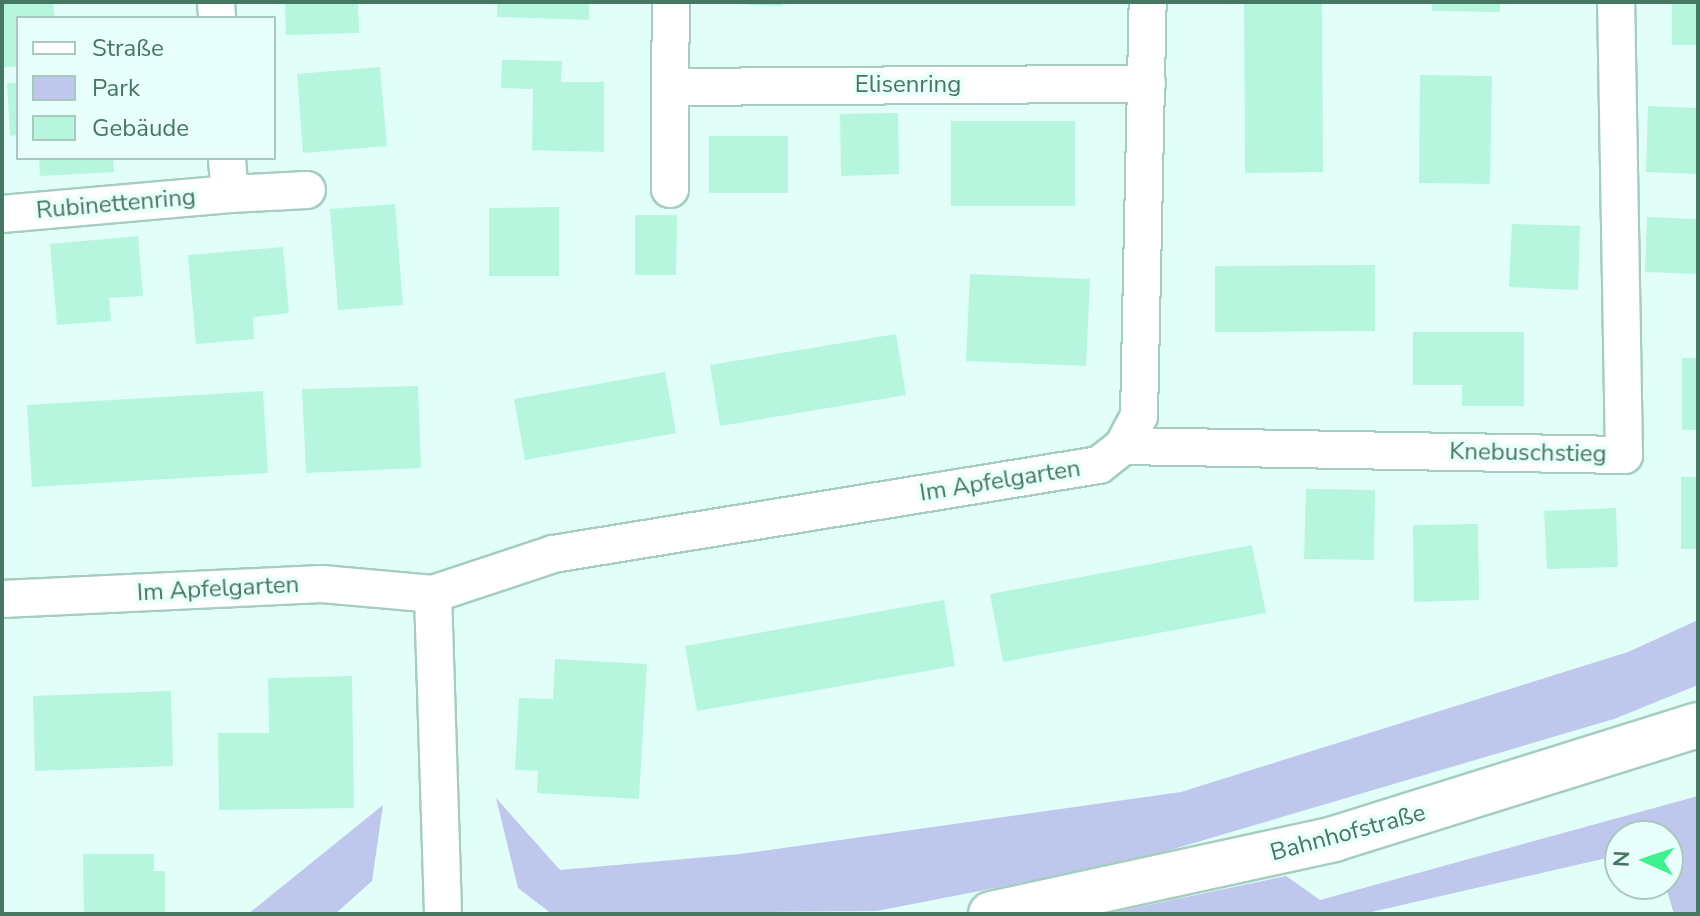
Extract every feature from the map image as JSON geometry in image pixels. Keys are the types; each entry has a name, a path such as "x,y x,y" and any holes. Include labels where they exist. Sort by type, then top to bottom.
{"street":[{"path":"670,189 671,2"},
{"path":"1123,446 1139,416 1148,2"},
{"name":"Knebuschstieg","path":"1123,446 1624,455 1616,2"},
{"name":"Elisenring","path":"670,87 1147,84"},
{"name":"Rubinettenring","path":"227,160 230,194"},
{"name":"Rubinettenring","path":"2,214 307,190"},
{"name":"Im Apfelgarten","path":"2,599 322,584 433,594 553,554 1099,465 1123,446"},
{"path":"433,594 443,914"},
{"name":"Bahnhofstraße","path":"991,914 1334,839 1698,725"}],"green space":[{"path":"1698,620 1698,685 1614,719 1133,861 877,911 552,914 518,888 496,798 560,870 740,854 1181,792 1628,652"},
{"path":"1698,796 1698,914 1674,914 1670,900 1684,900 1684,820 1611,820"},
{"path":"383,805 372,881 335,914 248,914"},
{"path":"1604,822 1604,859 1363,914 1105,914 1286,876 1320,900"}],"building":[{"path":"2,2 53,2 55,16 16,16 16,66 2,68"},
{"path":"285,2 358,2 359,33 286,35"},
{"path":"497,2 589,2 589,20 497,17"},
{"path":"747,2 783,2 783,6 747,5"},
{"path":"1244,2 1322,2 1323,172 1245,173"},
{"path":"1432,2 1500,2 1500,12 1432,11"},
{"path":"1672,2 1698,2 1698,45 1672,45"},
{"path":"502,60 562,61 561,82 604,82 604,152 532,150 533,89 501,88"},
{"path":"380,67 387,146 303,153 297,74"},
{"path":"1420,75 1492,76 1490,184 1419,183"},
{"path":"7,83 16,83 16,135 10,136"},
{"path":"1648,106 1698,108 1698,174 1646,172"},
{"path":"898,113 899,174 841,176 840,114"},
{"path":"951,121 1075,121 1075,206 951,206"},
{"path":"709,136 788,136 788,193 709,193"},
{"path":"39,160 113,160 114,172 40,176"},
{"path":"395,204 403,305 338,310 330,209"},
{"path":"559,207 559,276 489,276 489,208"},
{"path":"635,215 677,215 676,275 635,275"},
{"path":"1647,217 1698,219 1698,274 1645,272"},
{"path":"1512,224 1580,226 1578,290 1509,287"},
{"path":"138,236 143,296 109,298 111,321 57,325 50,244"},
{"path":"283,247 289,313 253,317 254,339 196,344 188,255"},
{"path":"1375,265 1375,331 1215,332 1215,266"},
{"path":"970,274 1090,279 1086,366 966,361"},
{"path":"1413,332 1524,332 1524,406 1462,406 1462,385 1413,385"},
{"path":"896,334 906,395 720,426 710,365"},
{"path":"1682,358 1698,358 1698,430 1682,430"},
{"path":"665,372 676,433 525,460 514,399"},
{"path":"418,386 421,468 306,473 302,389"},
{"path":"263,391 268,473 32,487 27,405"},
{"path":"1681,477 1698,477 1698,549 1681,549"},
{"path":"1306,489 1375,490 1374,560 1304,559"},
{"path":"1616,508 1618,567 1547,569 1544,511"},
{"path":"1478,524 1479,600 1414,602 1413,525"},
{"path":"1252,545 1266,613 1003,662 990,594"},
{"path":"944,600 955,666 697,711 685,646"},
{"path":"555,659 647,664 639,799 537,793 538,771 515,770 519,698 553,699"},
{"path":"352,676 354,808 219,810 218,733 269,733 268,678"},
{"path":"171,691 173,766 35,771 33,696"},
{"path":"83,854 154,854 154,871 165,871 165,914 84,914"}]}
